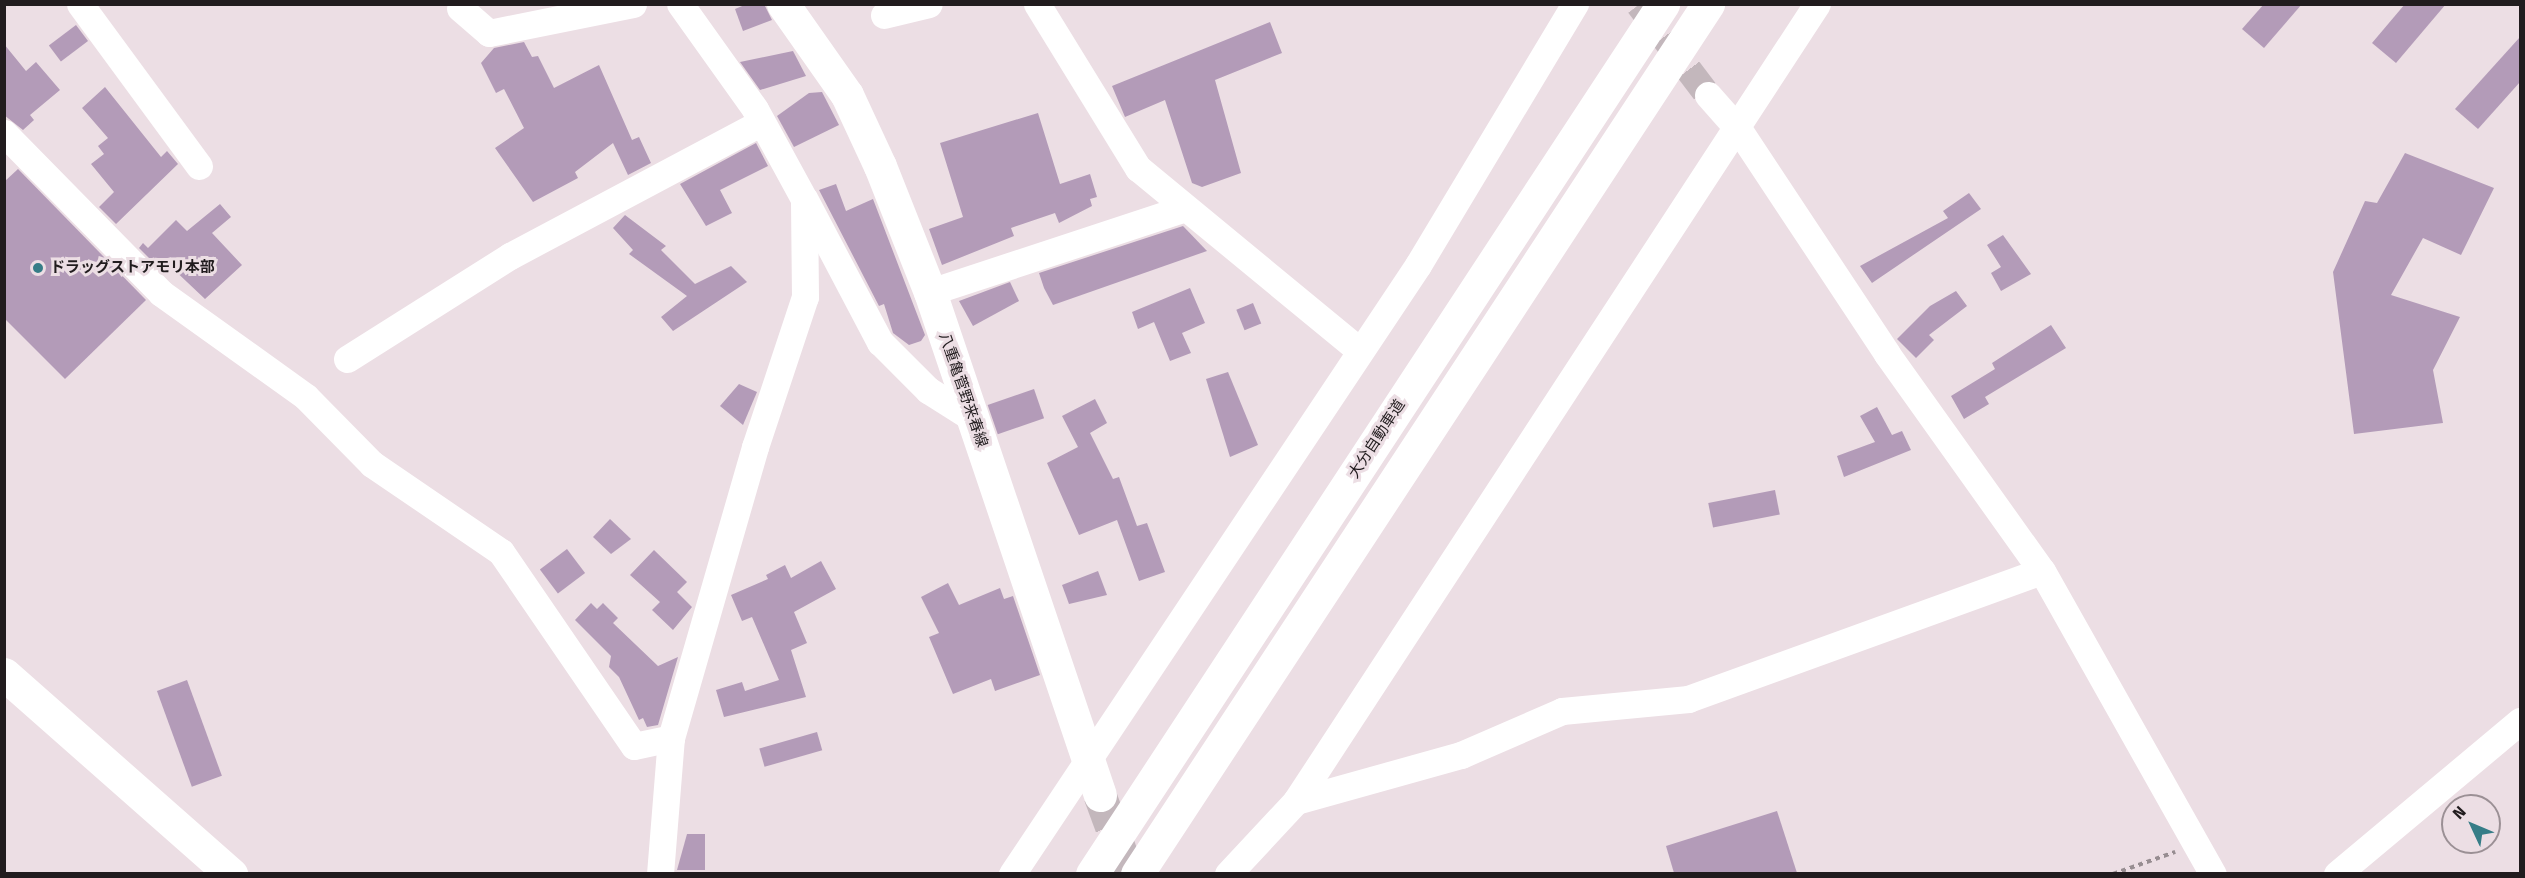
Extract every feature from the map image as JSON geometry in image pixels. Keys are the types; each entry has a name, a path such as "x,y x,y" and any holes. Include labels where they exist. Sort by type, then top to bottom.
{"main road":[{"name":"八重亀菅野来春線","path":"783,4 847,95 930,292 1100,795"},
{"name":"大分自動車道","path":"1092,873 1663,4"},
{"path":"1137,873 1708,4"},
{"path":"4,674 231,873"}],"street":[{"path":"459,8 489,33 633,4"},
{"path":"680,4 762,122 880,342 928,390 972,418"},
{"path":"884,15 928,4"},
{"path":"1037,4 1138,168 1183,209 1360,351"},
{"path":"1012,873 1360,351 1575,4"},
{"path":"1228,873 1296,801 1739,130 1817,4"},
{"path":"93,9 199,166"},
{"path":"1708,96 1739,130 1887,354 2042,571 2194,846 2213,873"},
{"path":"347,359 510,256 762,122"},
{"path":"4,133 161,293 306,397 372,464 501,552 634,746 671,738"},
{"path":"660,873 671,738 755,447 804,297 804,199"},
{"path":"930,292 1183,209"},
{"path":"1296,801 1461,755 1562,711 1688,699 2042,571"},
{"path":"2337,873 2520,721"}],"path":[{"path":"2113,873 2194,846"}],"building":[{"path":"747,4 764,4 772,20 743,31 735,9"},
{"path":"2264,4 2302,4 2264,48 2242,29"},
{"path":"2405,4 2446,4 2396,63 2372,43"},
{"path":"1270,22 1282,53 1215,80 1241,173 1202,187 1192,183 1165,100 1125,117 1112,86"},
{"path":"76,25 88,41 61,61 49,45"},
{"path":"2520,37 2520,82 2478,129 2455,109"},
{"path":"524,42 532,57 538,56 554,88 599,65 632,140 639,137 651,163 628,175 613,143 575,172 578,178 533,202 495,148 524,128 504,89 496,93 481,63 494,48"},
{"path":"4,44 26,71 36,62 60,90 30,115 34,120 23,130 4,115"},
{"path":"793,51 806,76 760,90 740,62"},
{"path":"105,87 161,157 167,151 178,164 116,224 99,207 114,192 91,164 104,154 98,146 108,138 82,108"},
{"path":"822,92 839,125 794,147 777,116 809,93"},
{"path":"1038,113 1060,184 1090,174 1097,197 1090,199 1092,206 1059,223 1055,213 1011,228 1014,236 942,265 929,229 963,217 940,143"},
{"path":"756,143 768,166 720,190 732,213 706,226 680,184"},
{"path":"2405,153 2494,188 2461,255 2423,238 2391,295 2460,317 2433,370 2443,423 2354,434 2333,272 2365,201 2377,203"},
{"path":"18,169 146,300 65,379 4,318 4,182"},
{"path":"836,184 846,211 873,199 925,335 921,341 909,345 893,333 884,304 879,306 819,190"},
{"path":"1969,193 1981,209 1872,283 1860,266 1948,218 1943,211"},
{"path":"220,204 231,217 212,233 242,265 205,299 169,265 163,272 139,248 143,243 148,248 176,220 187,231"},
{"path":"625,215 666,246 661,250 695,284 731,266 747,282 673,331 661,317 687,296 629,254 633,250 613,228"},
{"path":"1183,226 1207,251 1053,305 1044,288 1039,273"},
{"path":"2003,235 2031,274 2001,291 1991,273 2001,267 1987,245"},
{"path":"1010,282 1019,301 973,326 959,301"},
{"path":"1190,288 1205,323 1182,333 1191,353 1170,361 1154,322 1138,329 1132,312"},
{"path":"1956,291 1967,306 1929,335 1934,340 1916,358 1897,339 1930,306"},
{"path":"1253,303 1261,323 1245,330 1236,310"},
{"path":"2051,325 2066,348 1985,397 1989,404 1964,419 1951,396 1995,369 1992,363"},
{"path":"1228,372 1258,445 1230,457 1206,379"},
{"path":"739,384 757,392 743,425 720,406"},
{"path":"1034,389 1044,418 998,434 988,405"},
{"path":"1095,399 1107,423 1090,433 1113,479 1119,477 1137,526 1147,523 1165,572 1139,581 1117,520 1079,535 1047,463 1078,447 1062,416"},
{"path":"1877,407 1892,435 1902,431 1911,450 1844,477 1837,456 1875,442 1860,416"},
{"path":"1775,490 1780,515 1713,528 1708,503"},
{"path":"610,519 631,539 611,554 593,537"},
{"path":"567,549 585,573 558,593 540,569"},
{"path":"654,550 687,582 677,592 692,607 673,630 652,610 660,602 630,575"},
{"path":"821,561 836,589 794,612 807,643 791,650 806,697 724,717 716,690 742,682 745,691 779,680 752,617 742,621 731,595 768,579 766,575 785,565 791,578"},
{"path":"1098,571 1107,595 1069,604 1062,585"},
{"path":"948,583 959,605 1000,588 1004,599 1013,596 1040,675 995,691 991,679 953,694 929,637 939,633 921,597"},
{"path":"591,603 597,609 603,603 618,618 613,623 658,666 678,657 658,725 647,727 643,718 639,720 619,677 609,667 611,656 575,620"},
{"path":"187,680 222,776 192,787 157,691"},
{"path":"817,732 822,750 765,767 759,749"},
{"path":"1777,811 1797,873 1674,873 1666,846"},
{"path":"687,834 705,834 705,870 677,870"}],"tunnel":[{"path":"1639,4 1708,95"},
{"path":"1100,795 1129,874"}],"place":[{"name":"ドラッグストアモリ本部","path":"38,268"}]}
